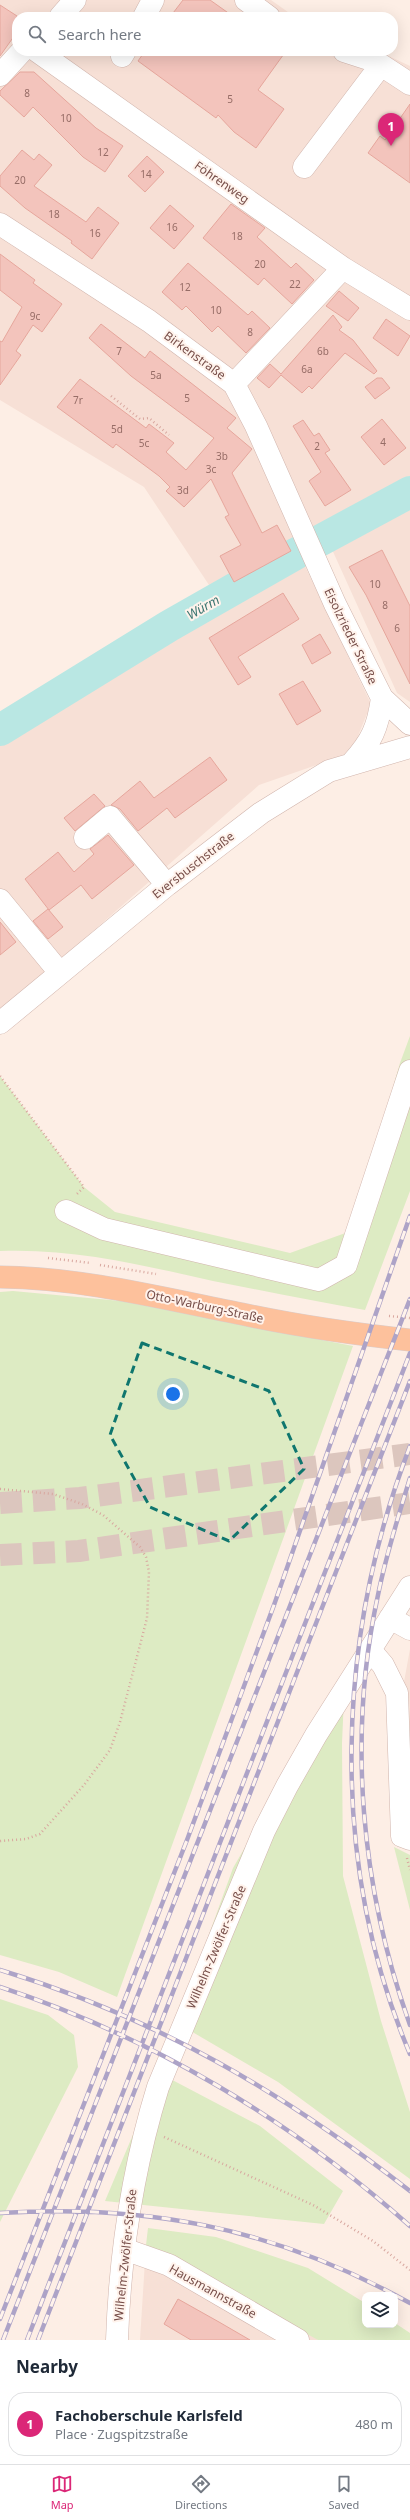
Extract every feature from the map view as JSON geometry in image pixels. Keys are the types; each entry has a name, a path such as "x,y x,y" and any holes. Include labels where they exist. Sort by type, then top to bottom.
{"main road":[{"name":"Otto-Warburg-Straße","path":"0,1277 38,1278 116,1287 347,1334 410,1340"}],"street":[{"path":"64,12 75,0"},
{"path":"147,12 153,0"},
{"path":"246,0 262,12"},
{"path":"0,74 17,56"},
{"name":"Föhrenweg","path":"44,56 343,268 381,293 410,309"},
{"path":"357,56 381,65 410,84"},
{"path":"304,166 381,65"},
{"name":"Birkenstraße","path":"0,224 149,321 234,384 264,443 299,528 319,570"},
{"path":"234,384 343,268"},
{"name":"Eisolzrieder Straße","path":"319,570 382,698 410,724"},
{"name":"Eisolzrieder Straße","path":"352,763 368,745 379,721 382,698"},
{"name":"Eversbuschstraße","path":"0,1023 167,885 248,822 321,775 352,763 410,748"},
{"path":"85,838 110,817 167,885"},
{"path":"0,900 60,973"},
{"path":"66,1211 104,1229 319,1280 346,1265 410,1071"},
{"name":"Wilhelm-Zwölfer-Straße","path":"117,2340 119,2291 132,2186 145,2130 158,2087 264,1831 287,1786 316,1735 371,1651 390,1618 408,1593"},
{"path":"390,1618 410,1628"},
{"path":"371,1651 383,1665 397,1693 402,1836 410,1839"},
{"name":"Hausmannstraße","path":"124,2249 169,2265 298,2340"}],"path":[{"path":"111,396 140,419 149,418 169,435"},
{"path":"0,1076 84,1187 67,1204 66,1211"},
{"path":"0,1489 53,1494 82,1504 103,1515 140,1547 146,1557 149,1578 147,1618 120,1722 110,1750 84,1785 40,1834 26,1839 0,1841"},
{"path":"160,2144 164,2129"},
{"path":"162,2137 313,2205 373,2240 410,2270"}],"highlighted area":[{"path":"142,1343 269,1391 304,1469 229,1541 150,1507 110,1435"}],"shaded area":[{"path":"0,0 271,0 288,12 12,12 12,56 389,56 410,66 410,702 397,693 325,534 215,594 144,487 0,400"},
{"path":"303,562 371,704 351,753 259,785 0,1013 0,743"},
{"path":"410,1649 410,1825 404,1682"},
{"path":"146,2245 314,2337 318,2340 140,2340"}],"green space":[{"path":"410,1036 410,1191 365,1310 308,1300 107,1259 54,1252 0,1251 0,1076 84,1187 115,1212 290,1253 351,1231 400,1063"},
{"path":"13,1291 121,1301 353,1346 117,1997 59,1972 0,1955 0,1292"},
{"path":"345,1675 342,1743 343,1876 381,2021 410,2112 410,2179 278,2082 177,2023 233,1868"},
{"path":"394,1847 410,1855 410,1910"},
{"path":"0,1999 48,2015 74,2035 78,2067 0,2222"},
{"path":"159,2073 260,2126 343,2191 324,2224 105,2201"},
{"path":"148,2228 216,2237 308,2268 362,2301 362,2328 398,2328 398,2325 410,2333 410,2340 318,2340 146,2245"}],"building":[{"path":"183,0 210,0 227,12 174,12"},
{"path":"0,5 12,13 12,39 0,56"},
{"path":"142,56 282,56 258,90 284,109 256,148 234,132 218,115 216,118 138,61"},
{"path":"20,72 34,72 96,128 123,146 105,172 83,157 33,107 24,117 0,95 0,91"},
{"path":"410,104 410,183 368,153 380,136 385,140"},
{"path":"22,150 34,160 39,154 52,165 34,186 86,222 98,207 119,223 92,259 71,243 72,241 25,208 0,186 0,176"},
{"path":"147,156 164,172 145,192 128,176"},
{"path":"231,204 265,228 257,237 291,268 296,263 314,280 292,304 264,278 258,285 203,238"},
{"path":"170,205 194,226 174,249 150,228"},
{"path":"0,254 35,280 33,283 62,304 42,332 33,325 16,351 21,355 0,385 0,341 2,342 22,307 0,290"},
{"path":"188,263 248,315 252,311 270,328 246,353 218,326 212,332 186,306 182,310 162,292"},
{"path":"339,291 359,308 348,321 326,306"},
{"path":"333,315 342,327 339,330 353,340 377,371 374,374 345,353 312,389 309,386 302,393 281,375 269,388 257,378 270,364 281,374"},
{"path":"386,319 410,336 398,356 373,338"},
{"path":"101,324 145,358 150,351 236,418 227,428 252,449 232,473 262,533 277,525 291,551 234,582 220,556 241,545 225,517 229,515 211,479 184,507 166,491 170,487 159,476 116,444 113,448 57,407 80,379 146,428 149,424 174,443 166,452 186,470 214,438 131,376 89,338"},
{"path":"377,378 382,378 390,388 375,399 365,387"},
{"path":"382,419 406,448 384,465 361,437"},
{"path":"303,420 314,436 319,433 330,450 325,453 351,490 325,506 309,481 321,472 293,426"},
{"path":"382,550 410,606 410,684 366,595 349,567"},
{"path":"283,593 299,619 238,657 251,677 238,685 209,638"},
{"path":"320,634 331,653 312,664 302,645"},
{"path":"303,681 321,711 297,725 279,694"},
{"path":"210,757 227,780 175,818 167,808 138,831 120,809 111,805 140,781 154,798"},
{"path":"94,794 105,806 75,831 64,818"},
{"path":"108,835 134,865 92,899 81,885 49,910 25,879 58,852 74,872 94,854 90,849"},
{"path":"48,909 63,927 48,939 33,921"},
{"path":"0,922 16,942 0,955"},
{"path":"178,2299 250,2340 191,2340 164,2324"}],"waterway":[{"name":"Würm","path":"0,730 169,626 297,553 410,492"}],"tunnel":[{"path":"0,1503 80,1498 410,1454"},
{"path":"0,1555 79,1551 410,1503"}],"railway":[{"path":"0,2319 187,1840 274,1605 410,1216"},
{"path":"3,2340 410,1299"},
{"path":"27,2340 410,1353"},
{"path":"38,2340 410,1381"},
{"path":"410,1446 385,1520 367,1595 356,1672 352,1750 354,1828 365,1905 383,1980 410,2054"},
{"path":"410,1478 392,1536 378,1595 368,1649 363,1703 362,1758 364,1812 370,1867 380,1920 393,1973 410,2025"},
{"path":"0,1970 57,1989 112,2011 165,2035 216,2061 314,2121 410,2191"},
{"path":"0,1987 56,2007 111,2030 165,2056 217,2086 268,2117 317,2151 365,2188 410,2226"},
{"path":"0,2213 53,2211 104,2212 155,2217 204,2225 252,2237 300,2252 389,2292"},
{"path":"398,2297 410,2303"}],"place":[{"name":"Fachoberschule Karlsfeld","path":"391,146"}]}
